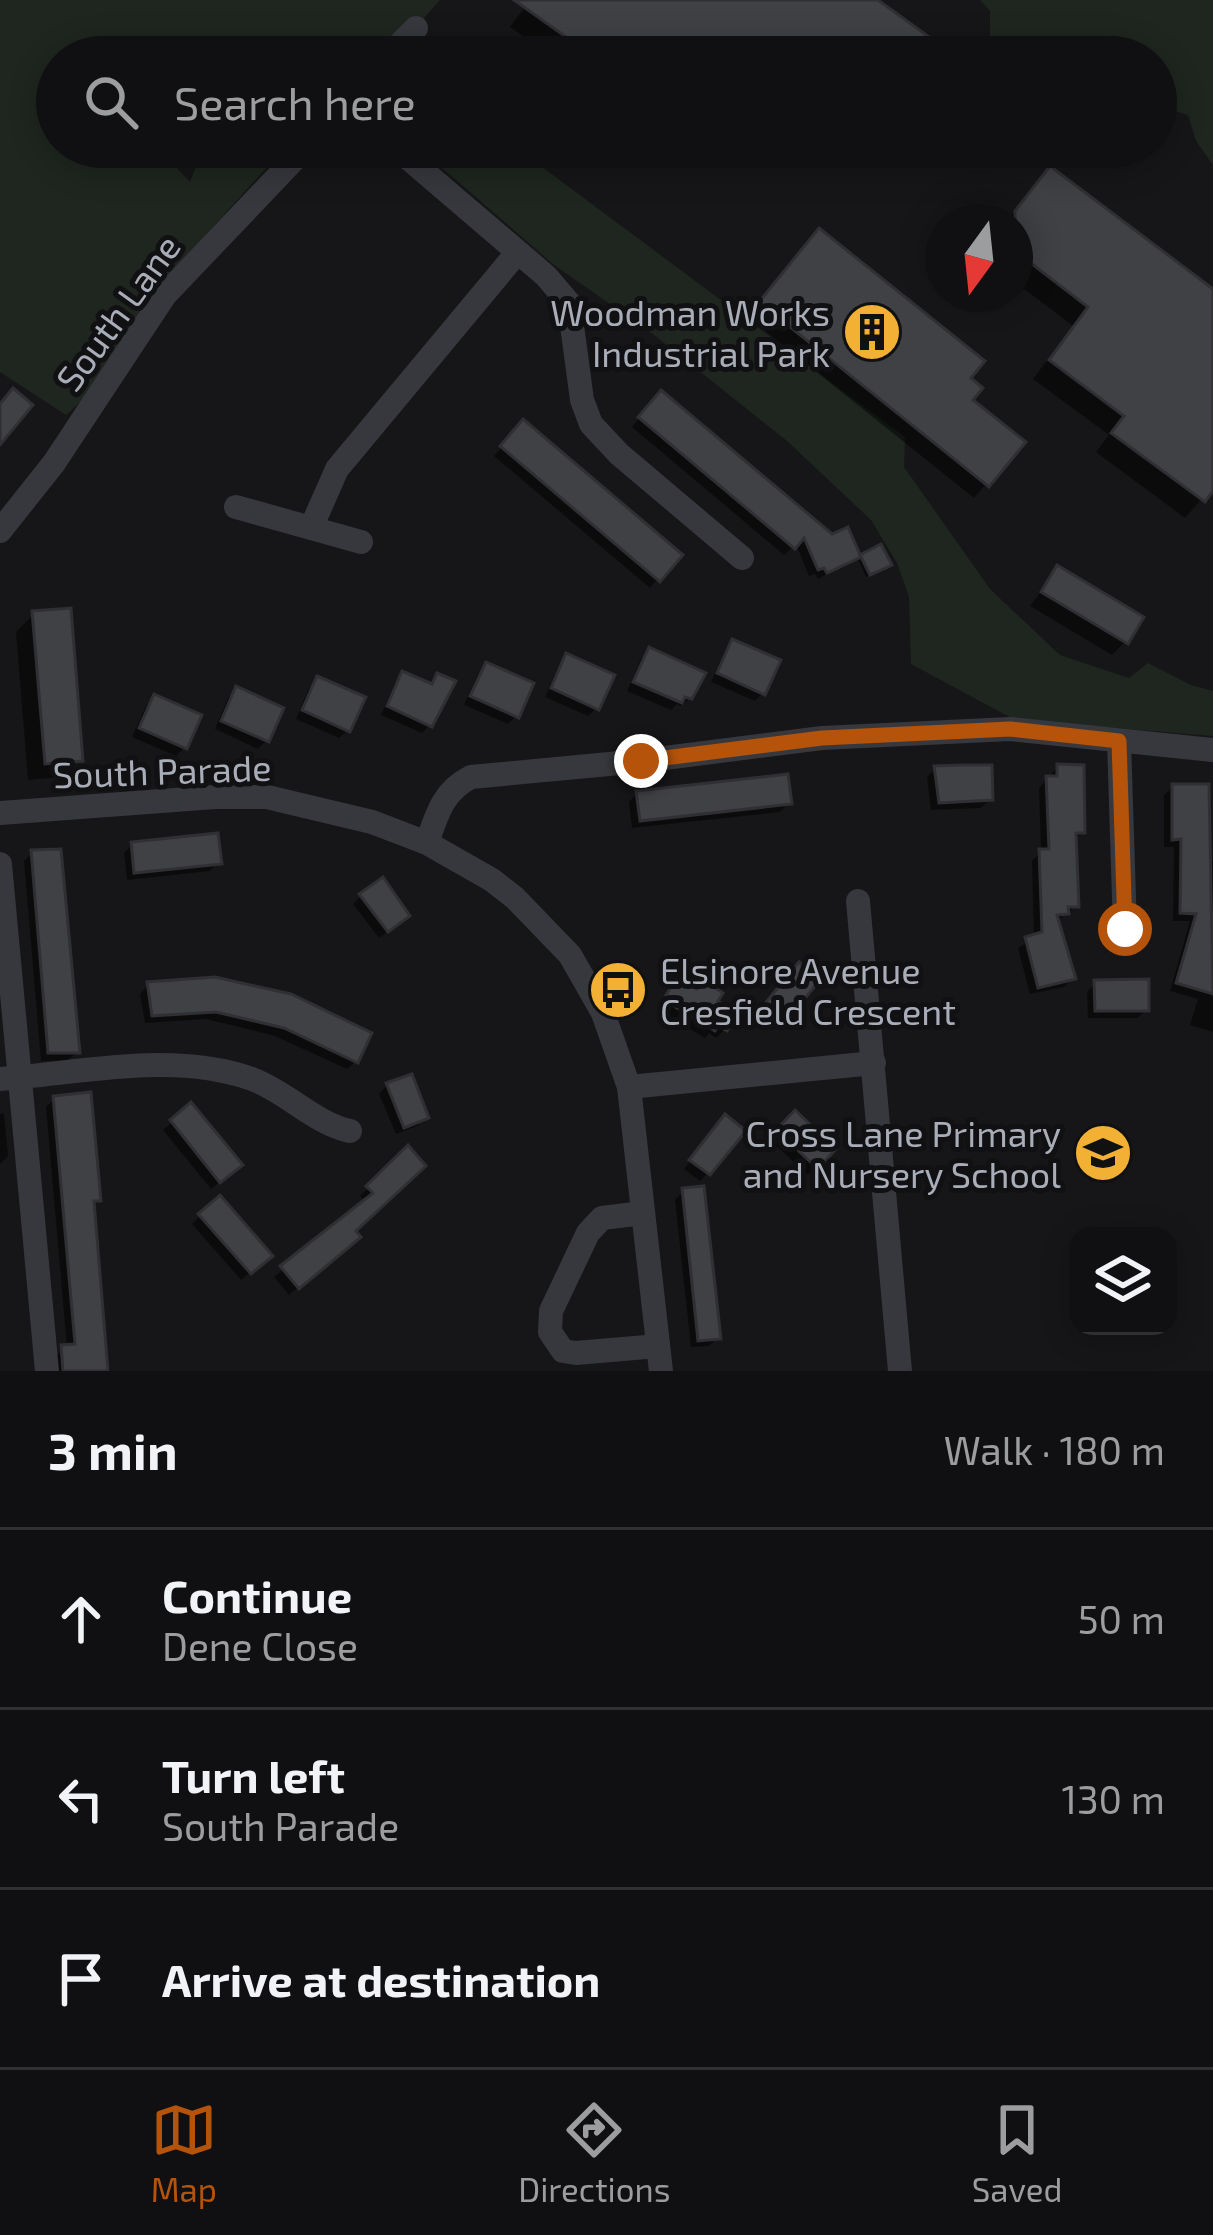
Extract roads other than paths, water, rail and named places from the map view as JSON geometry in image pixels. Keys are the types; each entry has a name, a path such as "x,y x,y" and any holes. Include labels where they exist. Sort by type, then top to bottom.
{"street":[{"path":"408,36 416,28"},
{"name":"South Lane","path":"0,531 54,464 165,295 286,168"},
{"path":"418,168 546,276 568,303 582,400 591,424 619,454 742,558"},
{"path":"311,528 337,469 517,254"},
{"path":"236,507 362,542"},
{"path":"427,843 439,807 453,786 471,777 822,738 1010,729 1213,750"},
{"path":"1119,741 1125,929"},
{"name":"South Parade","path":"0,813 267,797 371,821 427,843 503,889 570,955 603,1013 629,1087 660,1359"},
{"path":"0,864 11,1079 47,1371"},
{"path":"858,901 900,1371"},
{"path":"629,1087 874,1063"},
{"path":"11,1079 148,1065 197,1067 245,1076 279,1089 332,1127 350,1131"},
{"path":"643,1213 602,1218 588,1233 551,1311 550,1332 563,1351 660,1359"}],"place":[{"name":"Woodman Works Industrial Park","path":"872,332"},
{"name":"Elsinore Avenue Cresfield Crescent","path":"618,990"},
{"name":"Cross Lane Primary and Nursery School","path":"1103,1153"}]}
